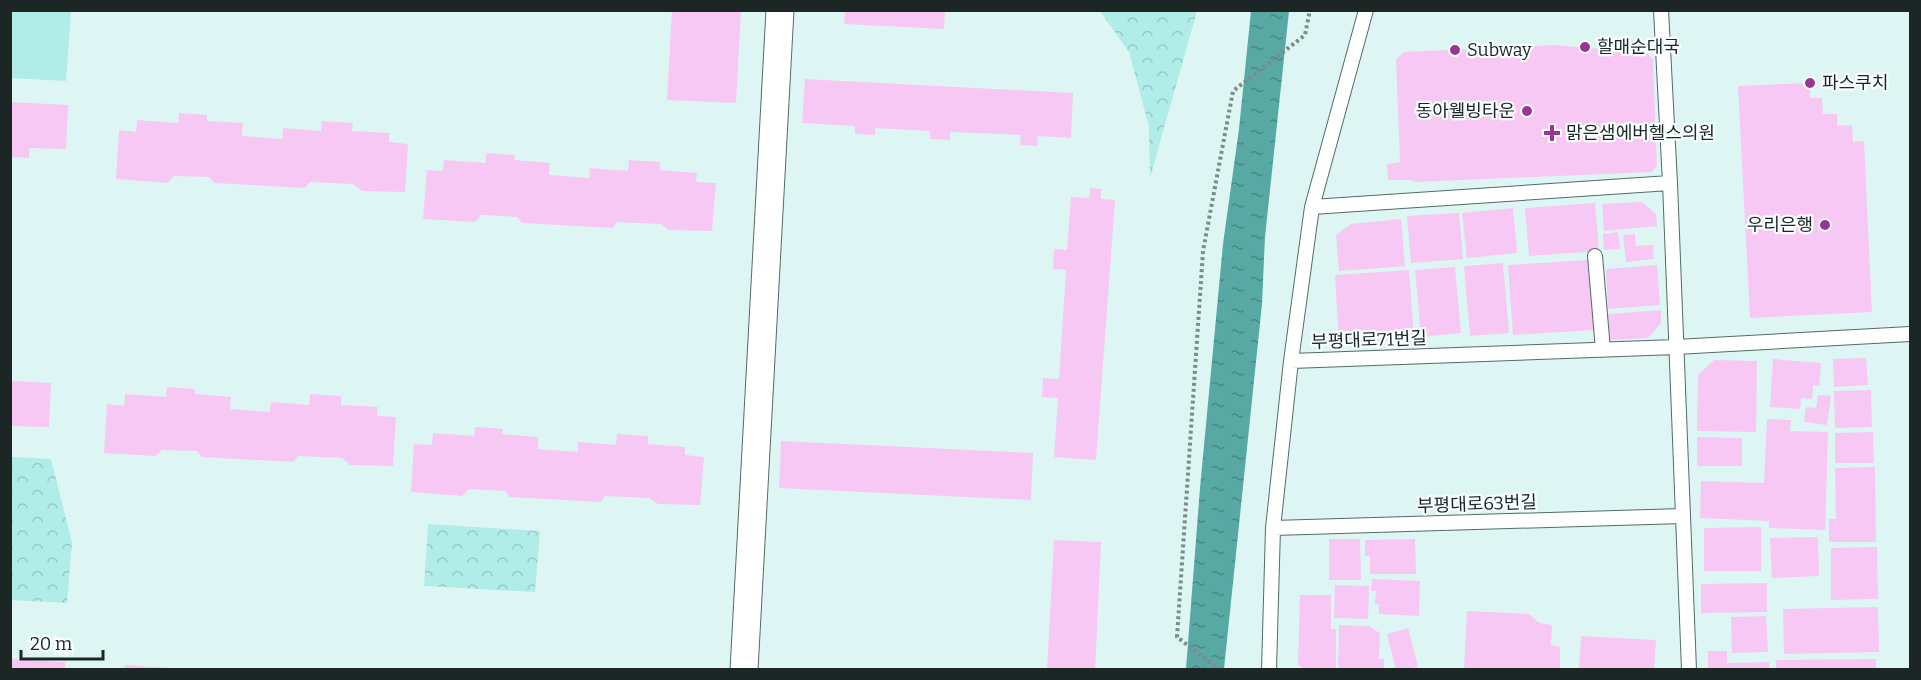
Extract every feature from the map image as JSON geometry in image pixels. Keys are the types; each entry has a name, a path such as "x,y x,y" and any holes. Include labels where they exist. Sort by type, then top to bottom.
{"street":[{"path":"744,669 780,10"}],"lane":[{"name":"부평대로71번길","path":"1366,10 1312,207 1291,361 1676,347 1911,334"},
{"path":"1661,10 1689,669"},
{"path":"1312,207 1670,183"},
{"path":"1595,256 1603,350"},
{"path":"1269,669 1273,528 1291,361"},
{"name":"부평대로63번길","path":"1273,528 1683,516"}],"path":[{"path":"1220,669 1177,638 1203,251 1233,91 1305,35 1310,10"}],"green space":[{"path":"10,11 71,11 66,81 11,78"},
{"path":"1100,11 1197,11 1150,178 1149,127 1129,52"},
{"path":"11,457 51,459 72,542 67,603 11,600"},
{"path":"428,524 540,531 535,592 424,586"}],"water":[{"path":"1251,11 1289,11 1265,237 1262,304 1224,669 1186,669 1223,244 1239,129"}],"building":[{"path":"672,10 741,10 736,103 667,100"},
{"path":"845,10 945,10 944,29 844,24"},
{"name":"동아웰빙타운","path":"1555,45 1648,53 1653,60 1657,166 1651,172 1416,182 1388,180 1387,164 1400,162 1396,59 1404,52"},
{"path":"805,79 1073,93 1071,138 1038,136 1037,146 1020,145 1021,135 950,132 950,140 930,139 930,131 875,128 875,135 855,134 855,126 802,123"},
{"path":"1810,83 1810,98 1822,98 1823,114 1837,114 1837,126 1852,125 1853,142 1864,141 1872,312 1750,318 1738,86"},
{"path":"10,102 68,105 66,149 29,148 29,158 10,157"},
{"path":"179,113 207,115 207,121 243,123 242,136 282,139 283,128 321,131 322,121 353,123 352,131 389,133 389,142 408,144 405,192 362,191 353,184 310,182 305,188 214,183 209,177 174,176 167,183 116,179 119,130 136,132 137,120 178,123"},
{"path":"486,153 515,155 514,160 550,163 549,175 589,178 590,168 628,171 629,160 660,162 660,170 697,173 696,182 716,183 712,231 669,230 661,224 617,222 613,228 522,223 517,217 481,215 475,222 423,219 427,170 443,171 444,160 486,163"},
{"path":"1090,188 1101,189 1101,199 1115,200 1096,460 1054,457 1058,398 1042,397 1043,378 1059,379 1066,270 1053,269 1054,249 1067,250 1071,197 1089,198"},
{"path":"1642,202 1656,214 1657,226 1604,231 1602,204"},
{"path":"1595,203 1599,251 1529,256 1525,208"},
{"path":"1513,208 1517,253 1467,258 1462,213"},
{"path":"1459,213 1463,259 1411,263 1407,216"},
{"path":"1401,219 1405,266 1339,271 1336,235 1351,224"},
{"path":"1618,232 1620,249 1604,250 1603,234"},
{"path":"1635,234 1636,246 1653,245 1654,259 1626,262 1623,235"},
{"path":"1589,260 1594,330 1513,335 1508,265"},
{"path":"1503,263 1509,333 1470,336 1464,266"},
{"path":"1657,265 1660,305 1608,309 1606,269"},
{"path":"1455,267 1461,333 1421,337 1415,270"},
{"path":"1409,270 1414,338 1339,343 1335,275"},
{"path":"1661,310 1661,323 1648,338 1610,340 1608,314"},
{"path":"1866,358 1868,385 1834,387 1833,359"},
{"path":"1773,359 1821,363 1819,386 1813,385 1812,399 1801,398 1800,409 1770,407"},
{"path":"1714,360 1757,361 1756,432 1697,431 1698,375"},
{"path":"10,381 51,383 49,427 10,426"},
{"path":"167,387 195,389 195,394 231,397 230,409 270,412 271,402 309,405 310,394 341,396 341,405 378,407 377,416 396,417 393,466 350,465 342,458 298,456 294,462 202,457 197,451 162,450 155,456 104,453 107,404 124,406 125,394 166,397"},
{"path":"1871,390 1872,427 1835,428 1834,391"},
{"path":"1818,395 1831,396 1827,425 1804,422 1806,407 1816,408"},
{"path":"1767,419 1791,420 1790,431 1828,432 1825,530 1769,528 1769,521 1700,518 1701,481 1764,483"},
{"path":"475,427 503,429 502,434 538,437 538,449 578,452 578,442 616,445 617,434 648,436 648,444 685,447 685,455 704,457 700,505 658,504 649,498 605,496 601,502 510,497 505,491 469,489 462,496 411,492 414,444 432,445 433,433 474,436"},
{"path":"1873,432 1874,463 1835,463 1835,433"},
{"path":"1697,437 1742,438 1742,466 1697,466"},
{"path":"781,441 1033,453 1031,500 779,488"},
{"path":"1875,467 1876,542 1829,542 1829,519 1836,519 1835,468"},
{"path":"1761,527 1761,571 1704,571 1704,528"},
{"path":"1818,537 1819,576 1772,578 1770,538"},
{"path":"1329,539 1360,539 1361,580 1329,580"},
{"path":"1415,539 1416,574 1370,574 1370,556 1365,556 1365,540"},
{"path":"1054,540 1101,542 1095,670 1047,670"},
{"path":"1877,547 1878,599 1831,600 1831,548"},
{"path":"1372,579 1420,581 1419,616 1379,614 1379,604 1375,605 1376,591 1371,591"},
{"path":"1767,583 1767,612 1701,613 1701,584"},
{"path":"1335,585 1369,586 1368,619 1334,618"},
{"path":"1300,595 1331,595 1331,629 1336,629 1336,670 1304,670 1298,664"},
{"path":"1878,607 1879,652 1784,654 1783,609"},
{"path":"1467,611 1529,614 1539,623 1552,625 1551,645 1560,647 1560,670 1464,670"},
{"path":"1766,616 1768,652 1732,653 1731,617"},
{"path":"1339,625 1368,626 1380,633 1379,659 1384,659 1384,670 1338,670"},
{"path":"1408,628 1418,667 1396,670 1387,634"},
{"path":"1581,636 1656,640 1654,670 1579,670"},
{"path":"1708,651 1727,651 1727,663 1769,662 1770,670 1708,670"},
{"path":"10,659 65,662 65,670 10,670"},
{"path":"1876,659 1876,670 1776,670 1776,660"},
{"path":"125,665 170,668 170,670 124,670"}],"place":[{"name":"할매순대국","path":"1585,47"},
{"name":"Subway","path":"1455,50"},
{"name":"파스쿠치","path":"1810,83"},
{"name":"동아웰빙타운","path":"1527,111"},
{"name":"맑은샘에버헬스의원","path":"1552,133"},
{"name":"우리은행","path":"1825,225"}]}
